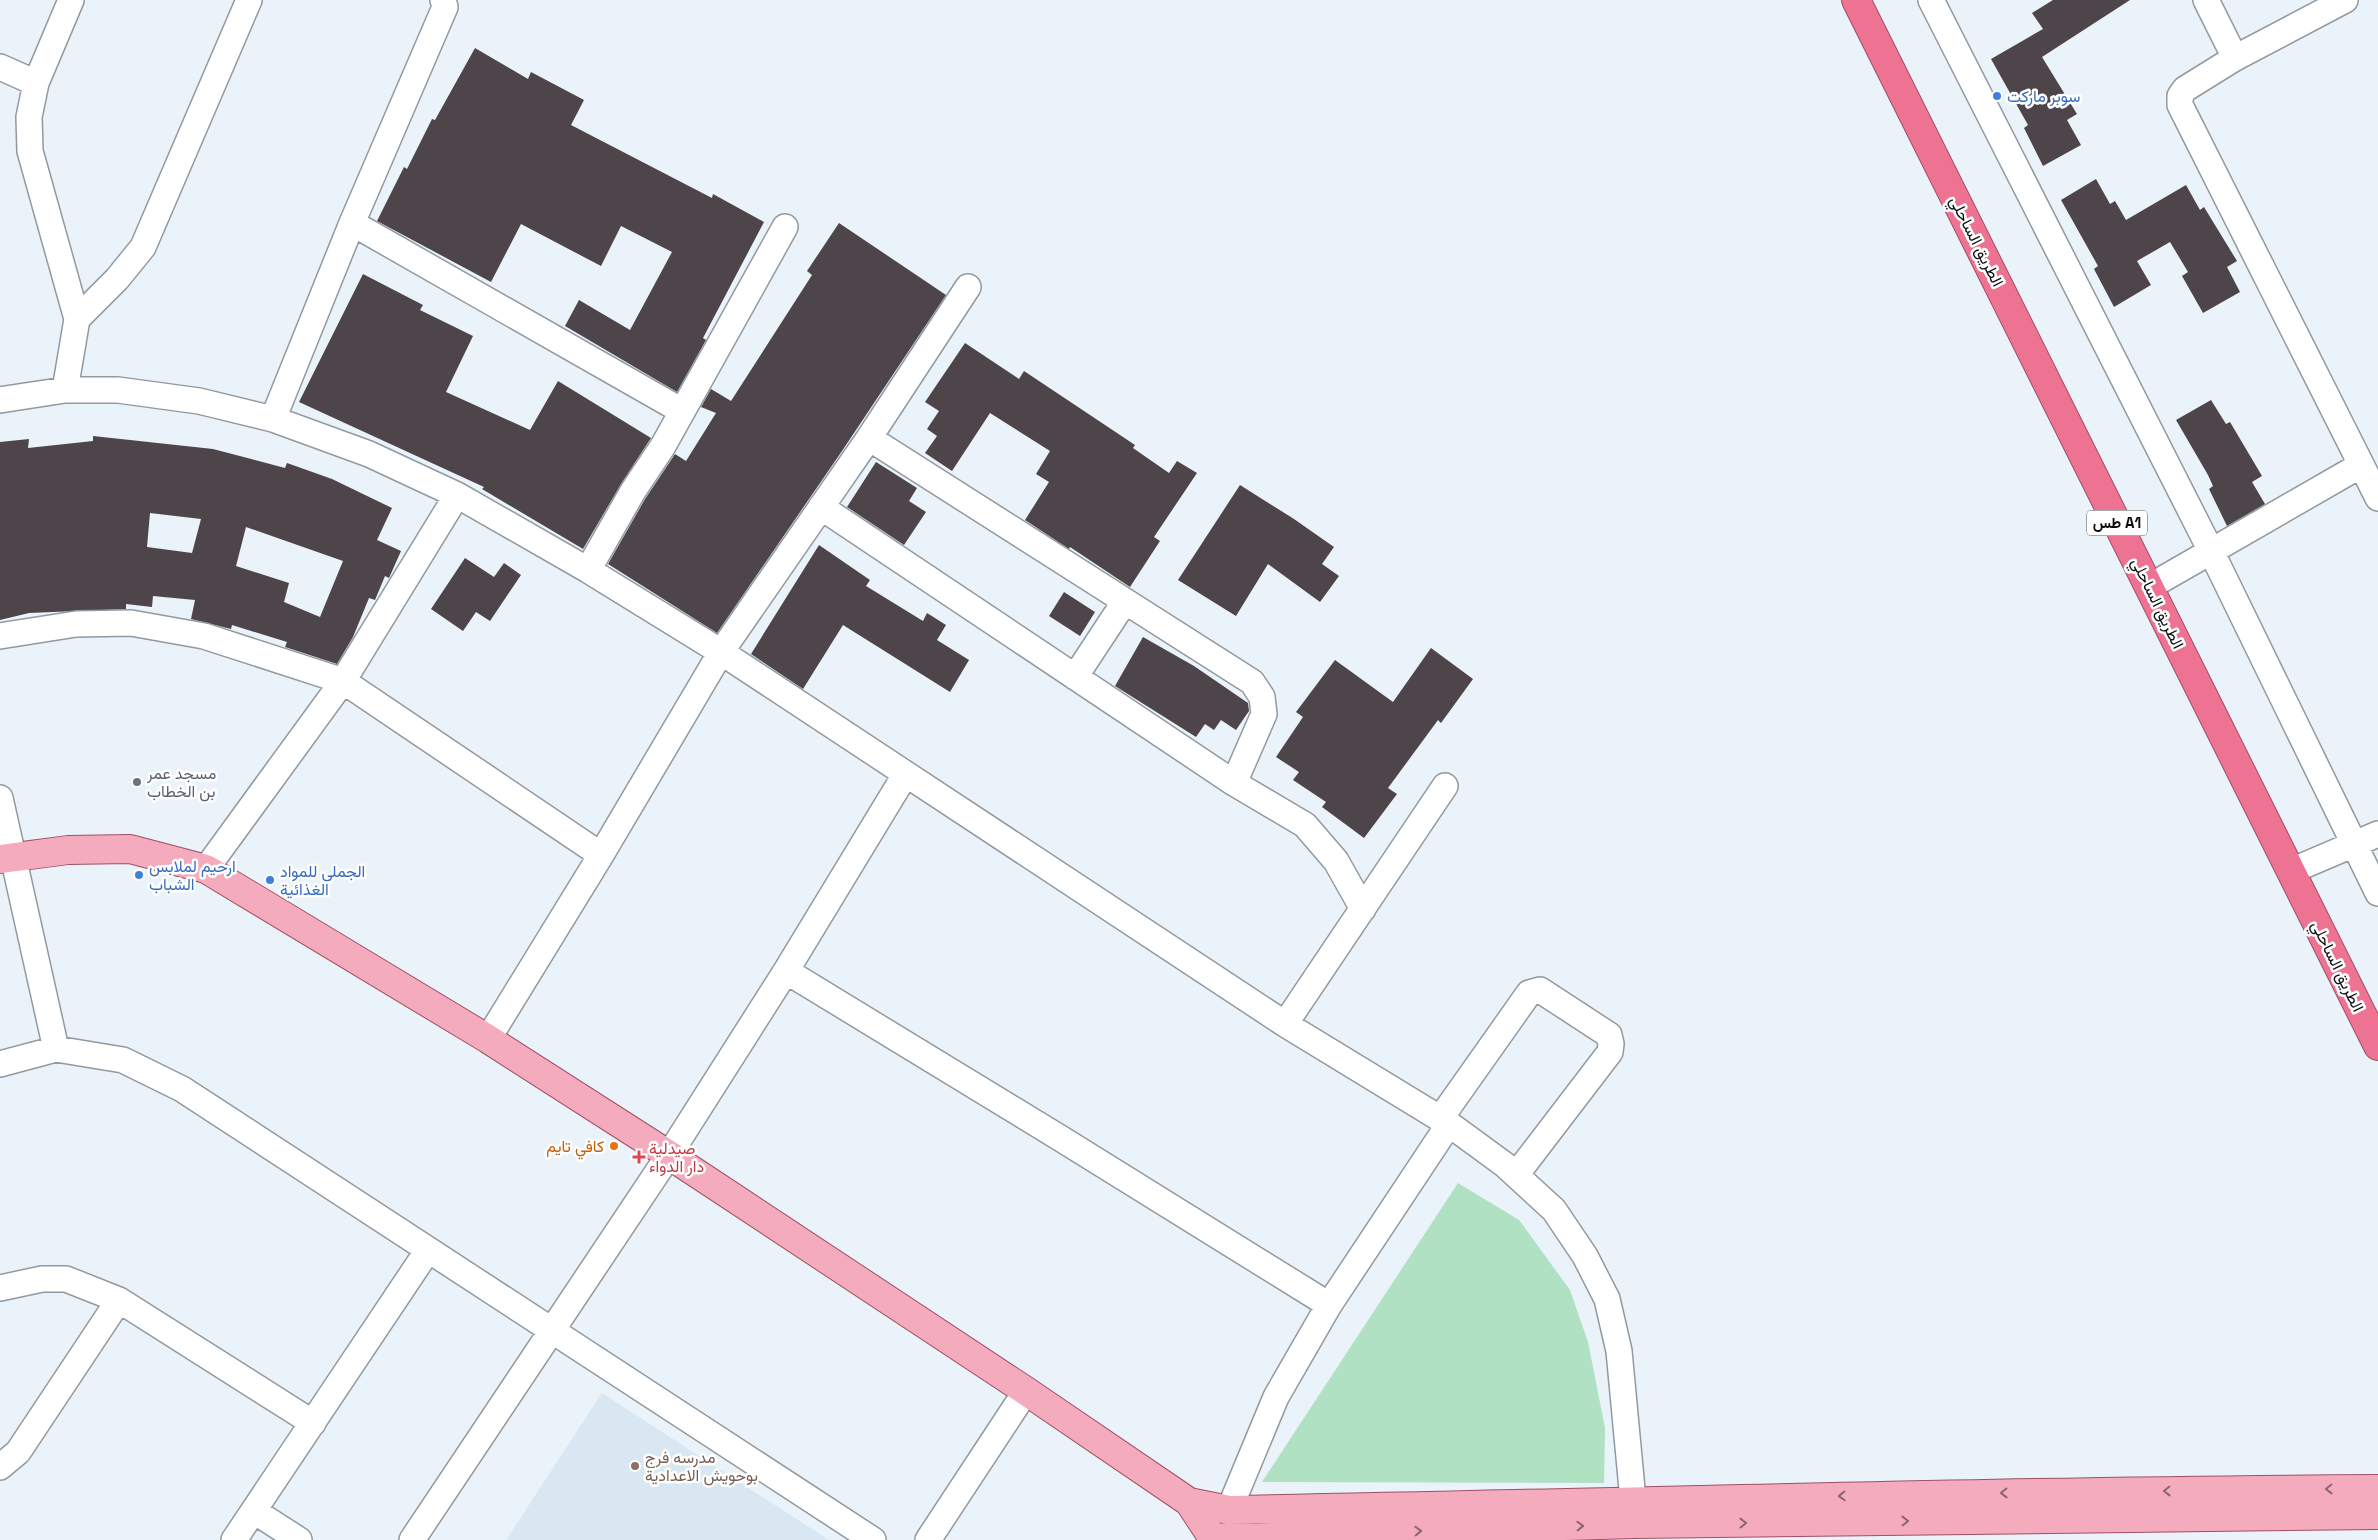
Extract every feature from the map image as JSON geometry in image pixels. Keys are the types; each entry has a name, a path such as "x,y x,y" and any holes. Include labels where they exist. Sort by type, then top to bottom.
{"highway":[{"name":"الطريق الساحلي","path":"1856,0 2378,1046"}],"main road":[{"path":"6,858 68,850 130,848 206,869 488,1039 669,1155 1026,1391 1189,1502 1220,1539"},
{"path":"1220,1539 1634,1513 1857,1495 2378,1489"},
{"path":"1189,1502 1229,1510 2378,1515"},
{"path":"1220,1539 1229,1510"}],"street":[{"path":"65,390 77,319 30,151 29,117 36,83 71,0"},
{"path":"77,319 117,279 143,247 249,0"},
{"path":"273,419 352,223 445,7 443,0"},
{"path":"1931,0 2212,553 2378,893"},
{"path":"2206,0 2235,58"},
{"path":"2345,0 2235,58 2185,89 2180,96 2180,105 2378,498"},
{"path":"0,67 36,83"},
{"path":"352,223 682,411"},
{"path":"588,570 633,491 663,446 785,226"},
{"path":"488,1039 601,855 721,652 869,438 968,287"},
{"path":"0,400 65,390 118,390 199,401 273,419 370,454 457,495 588,570 721,652 1284,1024 1445,1122 1516,1175 1554,1210 1585,1256 1607,1299 1619,1351 1634,1513"},
{"path":"869,438 1252,682 1262,696 1264,714 1234,783"},
{"path":"2150,587 2212,553 2361,465"},
{"path":"206,869 343,681 457,495"},
{"path":"821,507 1234,783 1305,825 1336,861 1363,909"},
{"path":"1075,677 1124,601"},
{"path":"0,636 76,624 131,623 204,636 343,681 601,855"},
{"path":"412,1540 669,1155 786,971 905,775"},
{"path":"1284,1024 1445,786"},
{"path":"0,798 6,858 56,1049"},
{"path":"2291,871 2378,834"},
{"path":"786,971 1069,1143 1329,1305"},
{"path":"1229,1510 1276,1397 1329,1305 1529,993 1540,990 1609,1035 1612,1044 1610,1052 1516,1175"},
{"path":"0,1064 56,1049 123,1060 182,1089 873,1540"},
{"path":"234,1540 428,1250"},
{"path":"0,1288 42,1279 66,1279 120,1300 313,1423"},
{"path":"0,1467 18,1452 120,1300"},
{"path":"928,1540 1026,1391"},
{"path":"254,1511 299,1540"}],"shaded area":[{"name":"مدرسه فرج بوحويش الاعدادية","path":"602,1393 829,1540 506,1540"}],"green space":[{"path":"1458,1183 1519,1220 1570,1290 1588,1342 1605,1428 1604,1483 1262,1482"}],"building":[{"path":"2053,0 2130,0 2042,57 2077,114 2067,120 2081,145 2043,166 2024,128 2028,125 1991,59 2043,29 2032,13"},
{"path":"475,48 528,79 531,72 584,100 571,125 712,198 713,194 764,222 703,338 706,340 677,392 565,326 579,300 630,330 672,252 621,226 601,266 521,224 491,282 377,221 404,167 407,169 432,119 435,120"},
{"path":"2096,179 2110,204 2115,201 2126,220 2186,185 2200,210 2204,207 2237,261 2227,267 2240,292 2203,313 2182,276 2188,272 2170,242 2137,261 2151,285 2114,307 2094,269 2098,266 2061,200"},
{"path":"839,223 946,295 717,633 608,564 645,499 675,454 686,461 716,413 701,407 711,389 731,401 812,275 807,271"},
{"path":"363,274 423,305 420,310 473,336 446,392 530,430 558,381 651,438 621,484 583,549 482,489 484,487 299,402"},
{"path":"965,343 1019,379 1024,371 1135,445 1133,448 1169,473 1177,461 1197,473 1154,537 1160,541 1130,587 1025,520 1049,482 1036,474 1050,451 990,413 952,471 925,453 937,436 927,429 939,411 925,402"},
{"path":"2211,400 2226,424 2230,422 2262,476 2252,482 2265,504 2227,526 2209,489 2213,486 2208,475 2176,420"},
{"path":"93,436 213,449 285,468 287,463 332,479 392,508 377,540 401,551 389,578 385,576 375,600 369,598 353,637 337,664 285,647 287,642 232,625 231,629 191,619 195,600 153,596 152,607 126,604 126,609 29,613 0,620 0,442 29,439 28,448 93,441","holes":["150,513 201,519 192,553 147,547","246,527 343,561 320,617 284,602 289,583 236,566"]},
{"path":"876,462 917,488 909,501 926,512 904,545 847,507"},
{"path":"1240,485 1334,547 1322,564 1339,576 1320,602 1268,564 1236,616 1178,580"},
{"path":"819,545 870,580 866,586 923,621 927,613 946,625 937,640 969,660 950,692 843,625 803,689 751,654"},
{"path":"465,558 494,577 504,563 521,575 490,621 476,612 463,631 431,609"},
{"path":"1064,592 1095,612 1080,636 1049,616"},
{"path":"1143,637 1194,666 1248,703 1249,711 1236,730 1221,720 1214,730 1205,724 1196,737 1115,686"},
{"path":"1431,648 1473,679 1441,723 1438,720 1388,788 1397,794 1364,838 1322,807 1326,802 1293,780 1299,772 1276,757 1303,717 1296,712 1335,660 1393,702"}],"place":[{"name":"سوبر ماركت","path":"1997,96"},
{"name":"مسجد عمر بن الخطاب","path":"137,782"},
{"name":"ارحيم لملابس الشباب","path":"139,875"},
{"name":"الجملي للمواد الغذائية","path":"270,880"},
{"name":"كافي تايم","path":"614,1146"},
{"name":"صيدلية دار الدواء","path":"639,1157"},
{"name":"مدرسه فرج بوحويش الاعدادية","path":"635,1466"}]}
